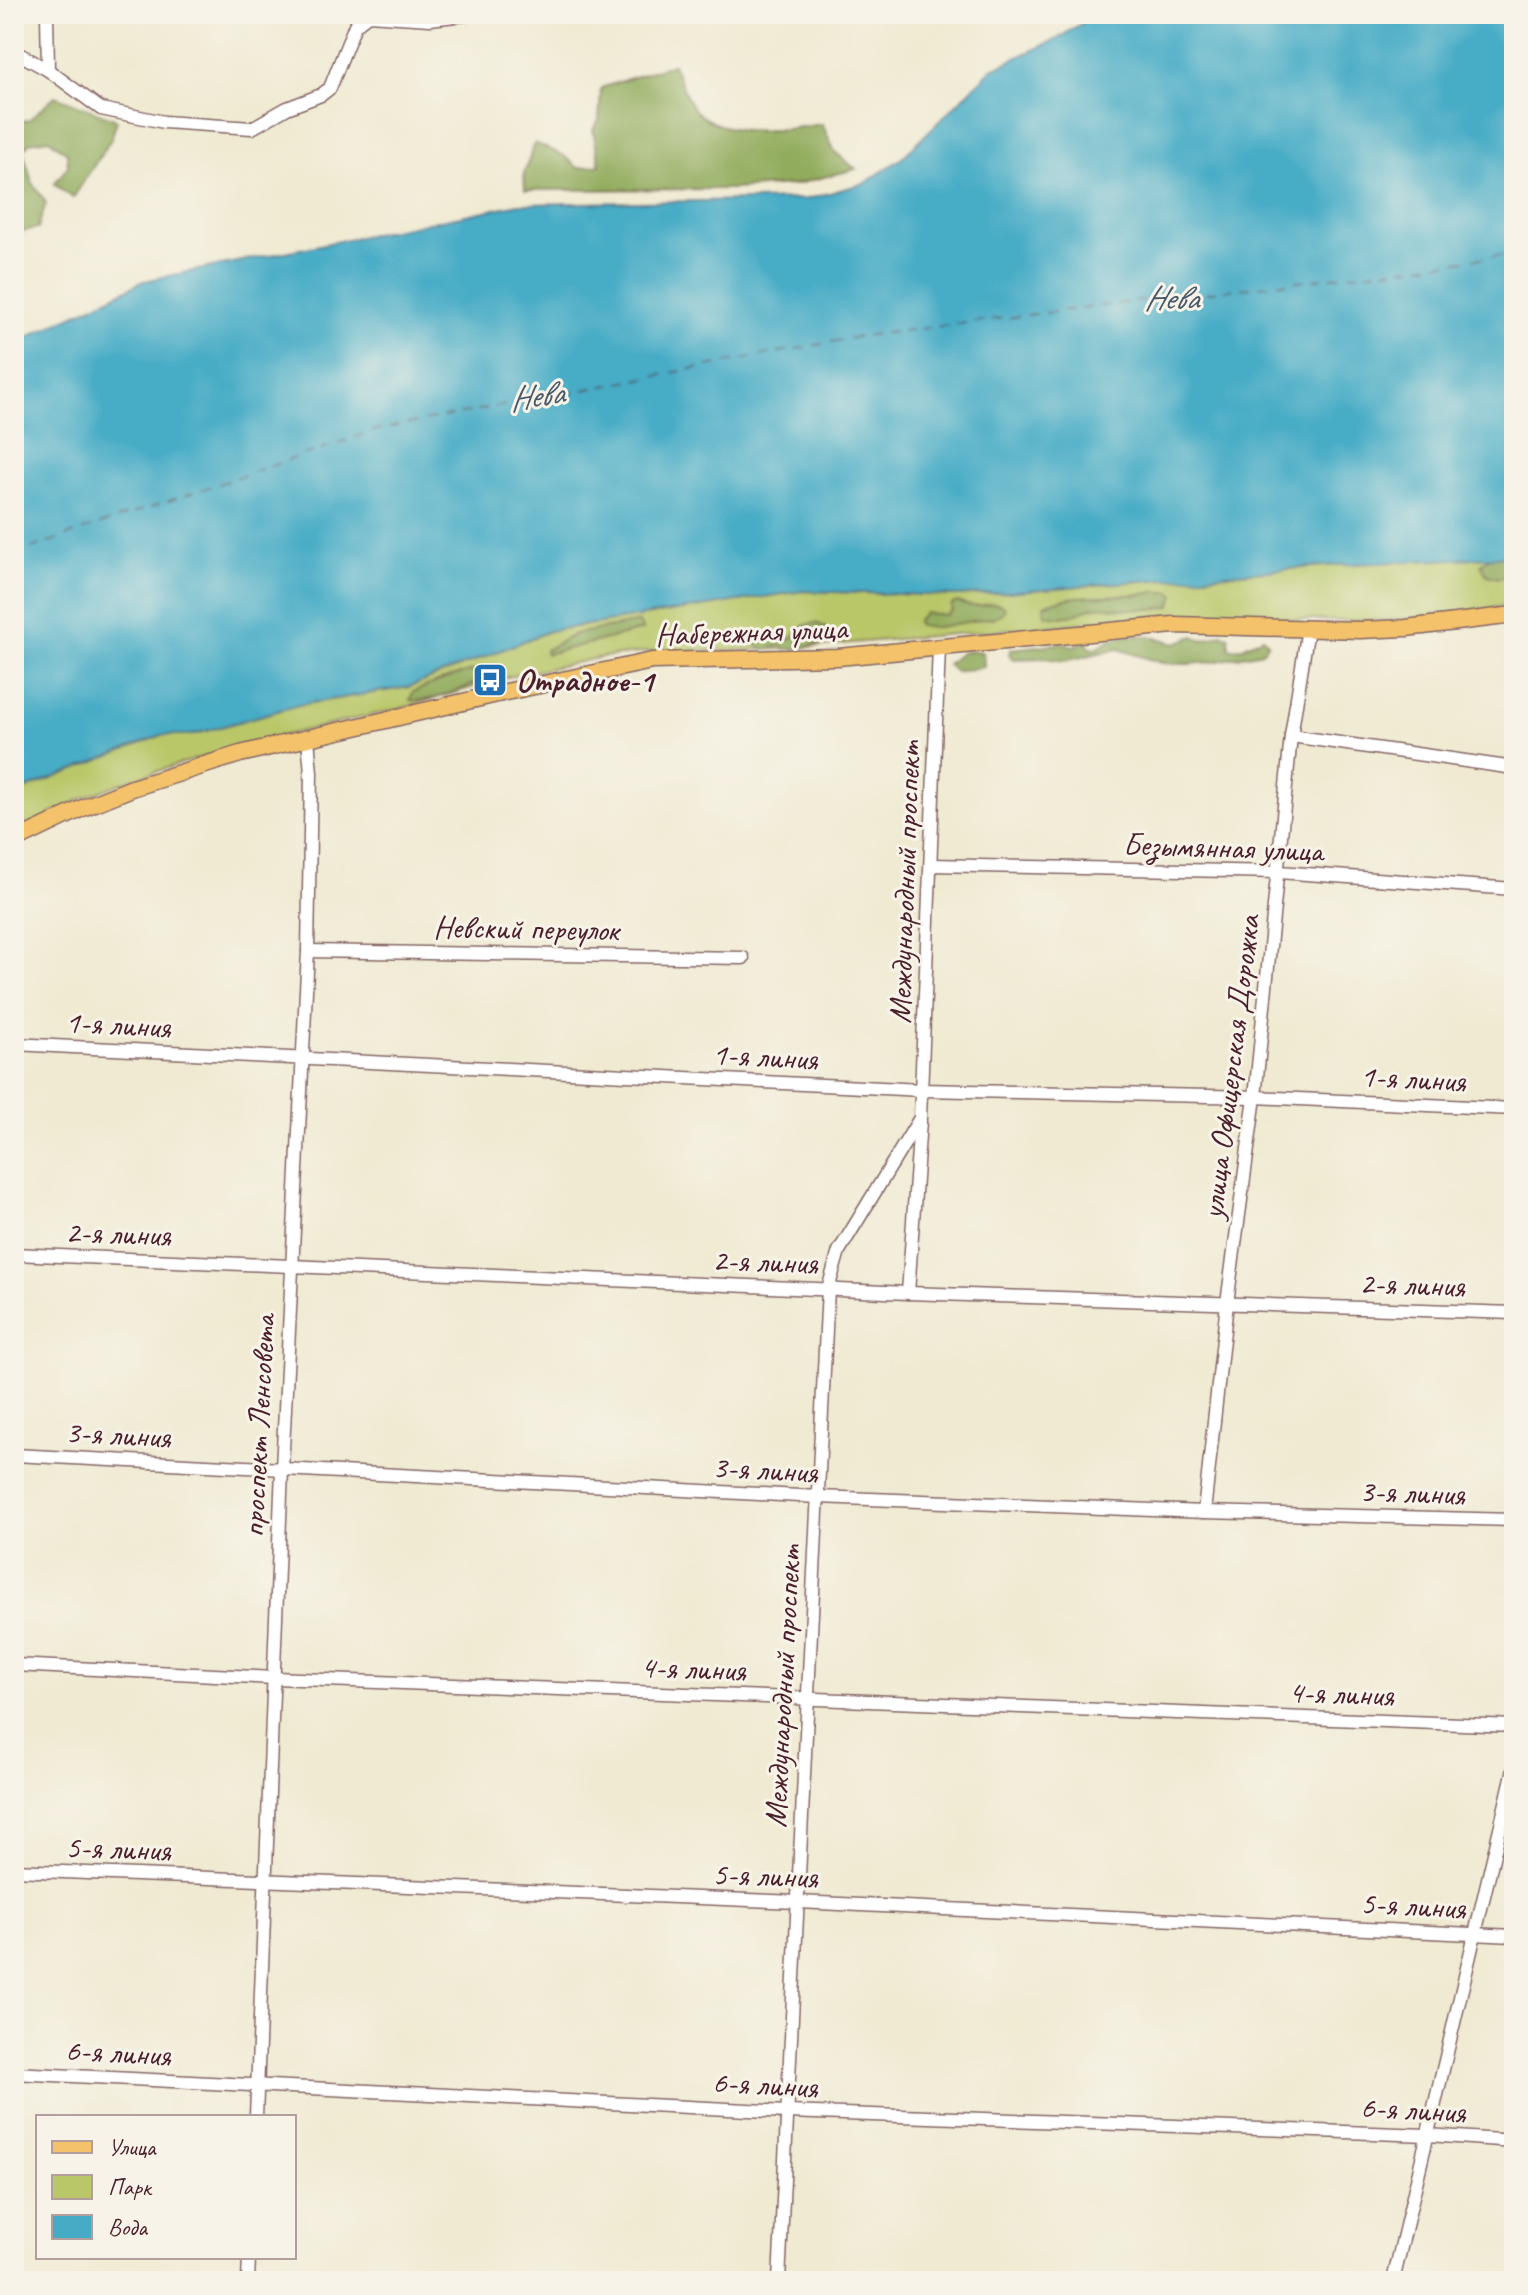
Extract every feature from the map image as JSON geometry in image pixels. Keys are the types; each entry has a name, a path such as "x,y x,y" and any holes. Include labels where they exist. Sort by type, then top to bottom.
{"main road":[{"name":"Набережная улица","path":"14,841 132,788 240,754 652,661 779,660 1174,625 1360,630 1406,628 1514,615"}],"street":[{"path":"47,14 48,70"},
{"path":"14,51 48,70 101,109 164,122 252,128 330,88 355,25 368,14 430,19 472,14"},
{"name":"улица Офицерская Дорожка","path":"1204,1512 1227,1303 1255,1097 1291,736 1308,628"},
{"name":"Международный проспект","path":"908,1293 922,1090 939,648"},
{"path":"1291,736 1514,768"},
{"name":"проспект Ленсовета","path":"256,2115 282,1469 308,951 311,773 308,738"},
{"name":"Безымянная улица","path":"931,865 1279,872 1514,889"},
{"name":"Невский переулок","path":"308,951 743,958"},
{"name":"1-я линия","path":"14,1044 922,1090 1255,1097 1514,1109"},
{"name":"Международный проспект","path":"779,2281 828,1289 839,1251 920,1118"},
{"name":"2-я линия","path":"14,1254 908,1293 1514,1313"},
{"name":"3-я линия","path":"14,1455 818,1497 1514,1520"},
{"name":"4-я линия","path":"14,1665 274,1678 1514,1726"},
{"path":"1393,2281 1514,1769"},
{"name":"5-я линия","path":"14,1870 798,1902 1514,1936"},
{"name":"6-я линия","path":"14,2073 787,2112 1428,2135 1514,2141"},
{"path":"248,2281 249,2259"}],"green space":[{"path":"673,64 691,105 707,119 722,126 756,130 822,124 835,152 856,169 793,185 731,189 525,190 524,173 535,143 563,155 578,168 600,165 593,130 599,120 601,88"},
{"path":"55,96 117,120 111,139 73,198 54,184 68,166 67,153 49,139 30,142 23,150 32,182 46,203 38,228 14,233 14,122 29,120"},
{"path":"1491,555 1514,556 1514,605 1400,620 1172,615 785,649 649,652 603,657 508,677 403,708 238,746 129,780 81,799 14,832 14,796 162,735 192,735 298,705 409,687 549,631 802,591 959,596"},
{"path":"1491,555 1514,556 1514,575 1498,578 1487,575 1481,565"},
{"path":"1155,592 1175,595 1171,606 1143,609 1098,607 1059,617 1045,614 1044,609 1045,605 1071,598"},
{"path":"958,602 972,606 999,604 1005,607 995,617 938,627 917,624 925,613 946,615 952,610 951,606"},
{"path":"639,622 643,630 546,654 545,650 575,634"},
{"path":"816,623 827,628 832,635 827,642 791,649 777,646 764,649 756,645 772,637 790,640 805,625"},
{"path":"1222,634 1229,637 1229,649 1241,648 1263,637 1268,643 1262,652 1187,664 1162,663 1118,649 1064,661 1013,659 1009,654 1011,649 1064,643 1073,646 1086,642 1090,648 1097,649 1124,636 1145,636 1174,644 1194,636 1203,640"},
{"path":"962,652 983,653 984,667 955,672 947,664"},
{"path":"483,669 487,673 473,684 428,699 410,700 413,692 457,675"}],"water":[{"name":"Нева","path":"1096,14 1514,14 1514,556 1335,565 959,596 802,591 549,631 409,687 298,705 192,735 162,735 14,796 14,344 144,281 519,204 808,199 865,183 902,158 992,69 1057,39"}],"ferry route":[{"path":"14,554 376,430 863,336 1514,254"}],"place":[{"name":"Отрадное-1","path":"490,680"}]}
